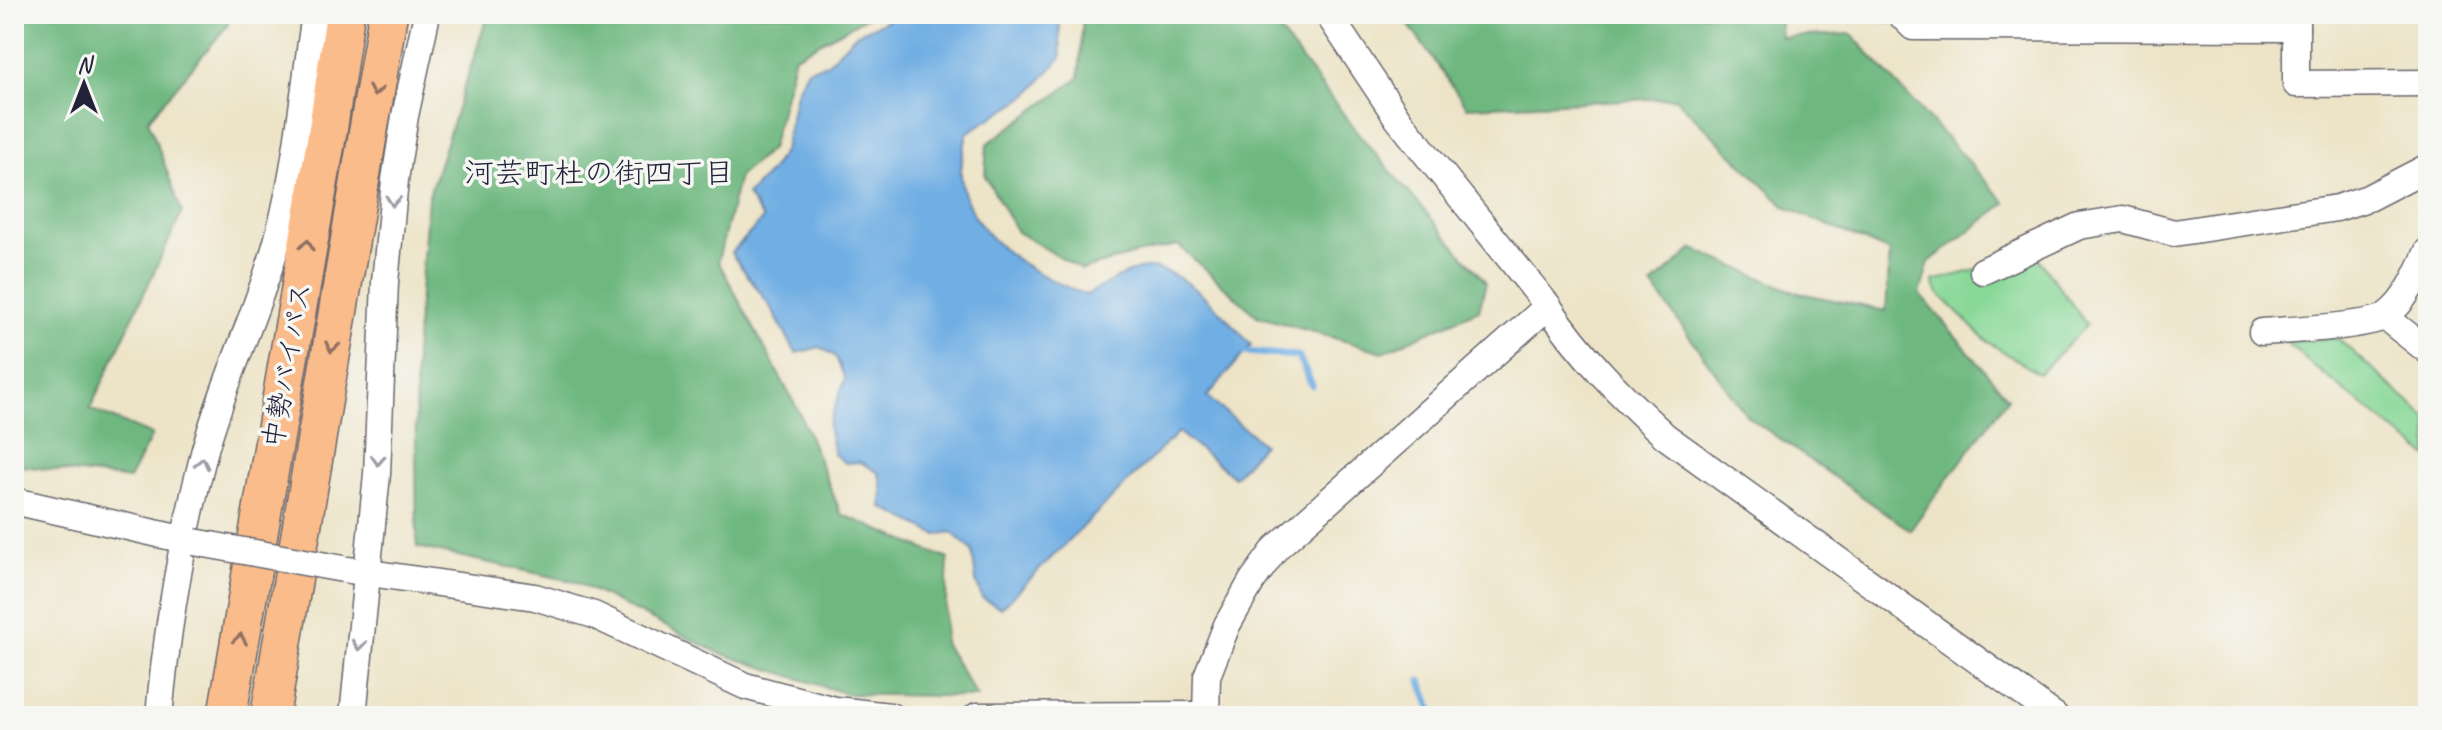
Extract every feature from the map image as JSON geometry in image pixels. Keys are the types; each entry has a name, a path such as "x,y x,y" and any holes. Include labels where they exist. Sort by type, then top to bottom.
{"highway":[{"name":"中勢バイパス","path":"227,716 345,14"},
{"name":"中勢バイパス","path":"270,716 388,14"}],"street":[{"path":"159,716 163,673 205,451 272,258 286,202 315,14"},
{"path":"353,716 355,571 377,474 385,282 395,180 427,14"},
{"path":"1328,14 1398,119 1548,306 1565,332 1620,394 1665,436 2055,716"},
{"path":"1900,14 1913,27 2296,21 2296,84 2428,83"},
{"path":"1983,271 2079,226 2123,219 2174,233 2337,208 2368,198 2428,167"},
{"path":"2262,332 2357,323 2385,317 2408,291 2428,251"},
{"path":"977,716 1206,715 1207,676 1227,625 1252,581 1276,548 1548,306"},
{"path":"2385,317 2428,351"},
{"path":"14,501 189,541 355,571 535,597 594,615 745,686 835,710 890,716"}],"green space":[{"path":"14,14 227,14 228,25 148,120 182,212 90,409 152,435 129,479 14,465"},
{"path":"488,14 873,14 795,56 771,149 739,176 718,261 800,414 841,514 948,559 944,643 977,697 847,694 719,653 576,582 417,547 415,353 428,198"},
{"path":"1083,14 1266,14 1363,139 1486,282 1479,310 1383,352 1257,316 1178,245 1082,270 1017,232 985,176 987,144 1079,78"},
{"path":"1401,14 1779,14 1781,37 1851,34 2006,203 1929,262 1920,294 2008,398 1910,530 1747,416 1652,285 1693,249 1795,292 1886,311 1890,252 1785,207 1675,98 1467,107"},
{"path":"1807,14 1891,14 1892,22 1811,17"},
{"path":"2036,255 2087,325 2039,374 1988,342 1937,292 1933,281"},
{"path":"2337,338 2428,419 2428,457 2286,341"}],"water":[{"path":"901,14 1059,14 1061,58 1028,95 967,133 961,176 966,198 976,218 989,236 1025,265 1086,295 1136,270 1151,268 1167,272 1200,292 1251,345 1207,397 1263,444 1234,477 1178,432 1001,608 982,598 976,581 972,550 951,532 937,535 881,507 883,493 879,473 860,462 845,463 834,454 828,426 845,379 836,357 820,347 796,353 770,306 731,253 763,219 747,195 769,173 784,150 796,92 808,69 827,64 856,34"}],"waterway":[{"path":"1245,352 1298,356 1312,385"},
{"path":"1421,681 1434,716"}],"district":[{"name":"河芸町杜の街四丁目","path":"599,173"}]}
